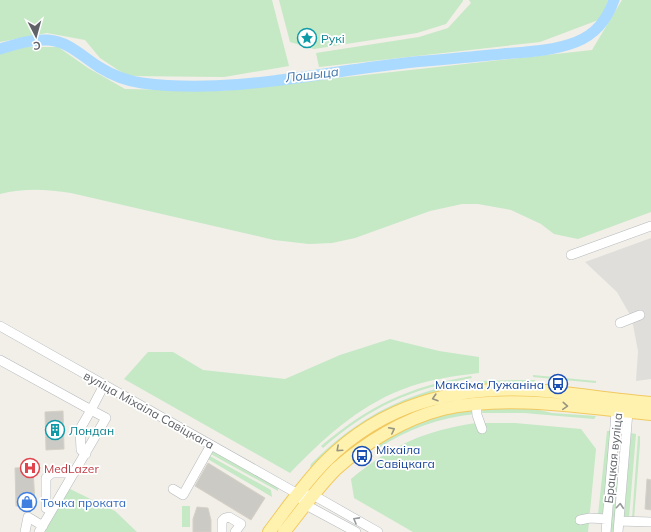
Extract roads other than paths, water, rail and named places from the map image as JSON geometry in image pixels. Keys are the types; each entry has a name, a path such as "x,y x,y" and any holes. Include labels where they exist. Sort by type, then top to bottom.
{"main road":[{"path":"269,532 326,461 361,432 407,407 438,397 477,390 504,389 564,393 651,403"},
{"path":"284,532 335,470 355,453 384,434 414,419 444,409 476,404 532,404 651,414"}],"street":[{"path":"571,255 651,226"},
{"path":"620,323 640,315"},
{"name":"вуліца Міхаіла Савіцкага","path":"0,326 309,500 378,532"},
{"path":"0,360 106,418 41,529 28,517 25,532"},
{"path":"86,454 81,450 80,429 104,385"},
{"name":"Брацкая вуліца","path":"618,532 622,400"},
{"path":"476,404 477,415 482,429"},
{"name":"Брацкая вуліца","path":"606,532 622,412"},
{"path":"173,490 183,495 211,445"},
{"path":"191,460 200,464"},
{"path":"51,510 46,508 46,478 52,473 74,473"},
{"name":"вуліца Міхаіла Савіцкага","path":"309,500 356,532"},
{"path":"222,532 222,521 229,517 241,524 236,532"},
{"path":"580,520 590,518 607,519"},
{"path":"619,521 651,522"}],"waterway":[{"name":"Лошыца","path":"0,49 30,41 55,41 69,46 109,73 130,81 176,86 244,84 414,62 530,52 567,45 583,39 600,26 608,14 614,0"}],"place":[{"name":"Рукі","path":"307,38"},
{"name":"Максіма Лужаніна","path":"558,384"},
{"name":"Лондан","path":"55,430"},
{"name":"Міхаіла Савіцкага","path":"362,456"},
{"name":"MedLazer","path":"30,468"},
{"name":"Точка проката","path":"27,502"}]}
